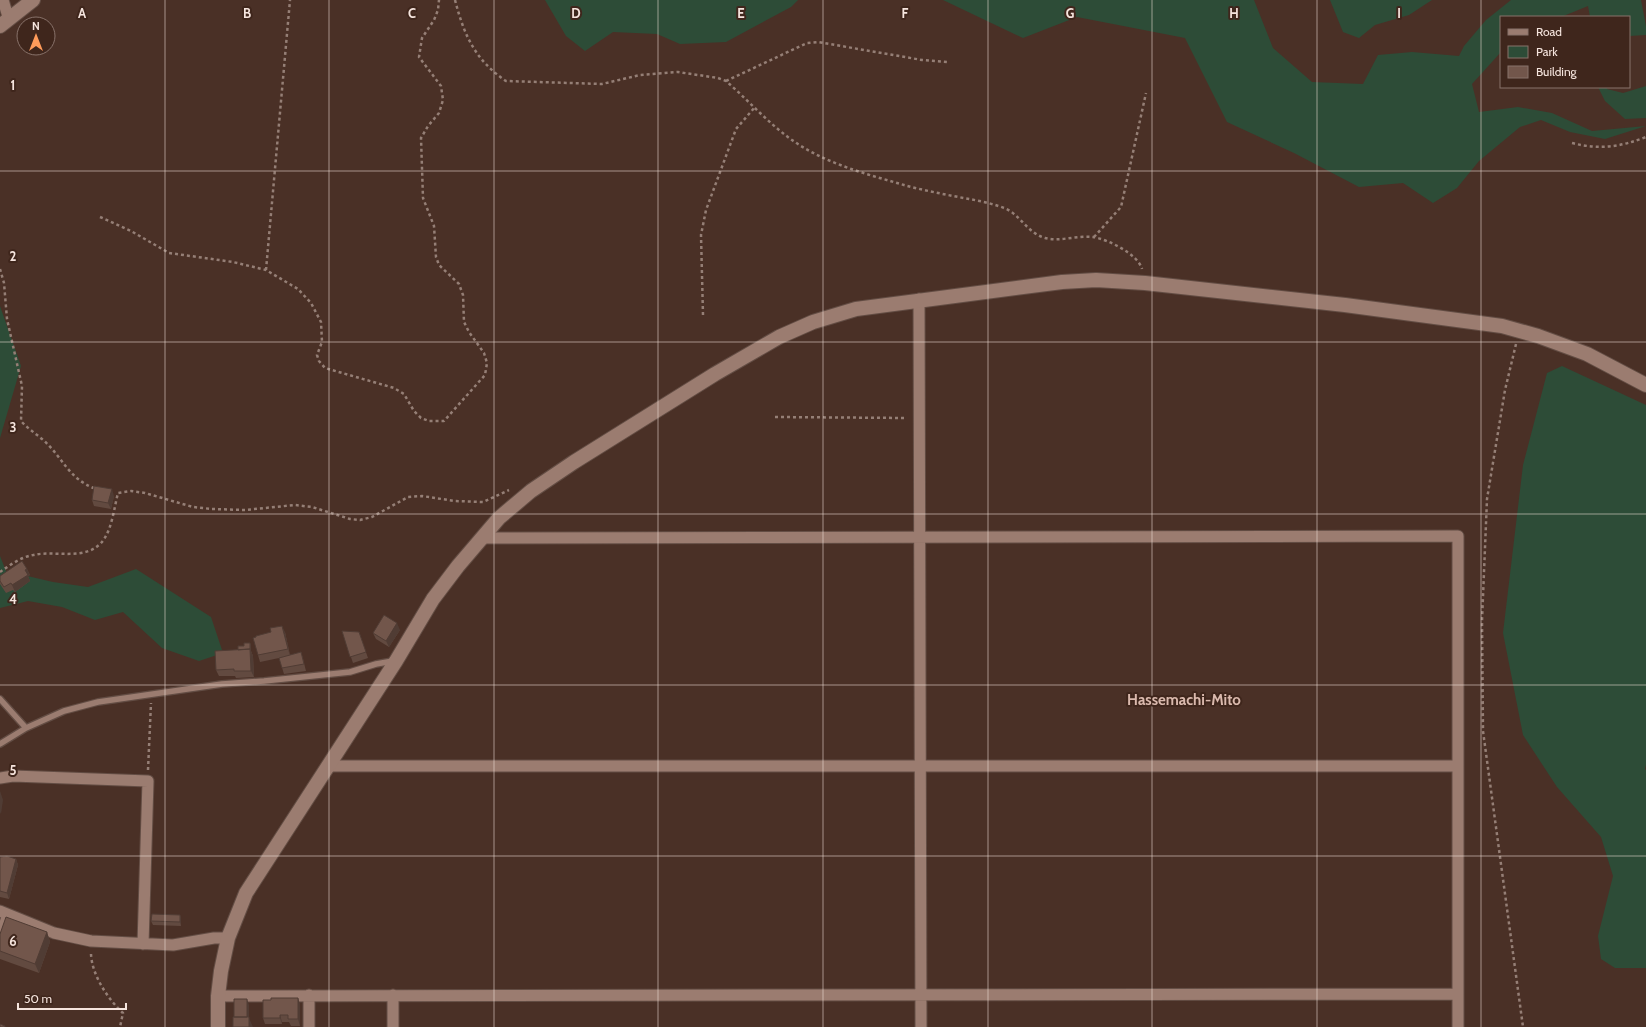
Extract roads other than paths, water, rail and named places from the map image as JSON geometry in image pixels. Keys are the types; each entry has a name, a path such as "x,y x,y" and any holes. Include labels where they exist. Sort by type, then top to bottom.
{"street":[{"path":"3,0 4,23"},
{"path":"4,23 33,0"},
{"path":"218,1027 220,971 228,938 246,893 396,661 433,599 481,538 500,518 531,492 574,462 779,336 812,322 856,309 919,299 1062,282 1096,280 1145,283 1345,305 1502,326 1520,330 1587,354 1646,385"},
{"path":"919,299 921,1027"},
{"path":"481,538 1458,536 1458,1027"},
{"path":"327,766 1458,766"},
{"path":"0,778 13,776 148,781 142,944"},
{"path":"3,912 54,933 91,941 173,945 214,938 228,938"},
{"path":"218,996 1458,994"},
{"path":"309,995 309,1027"},
{"path":"393,995 393,1027"}],"lane":[{"path":"0,744 26,728 64,711 98,702 222,684 330,675 350,672 376,664 396,661"},
{"path":"0,699 26,728"},
{"path":"0,930 3,912"}],"district":[{"name":"Hassemachi-Mito","path":"1184,700"}]}
